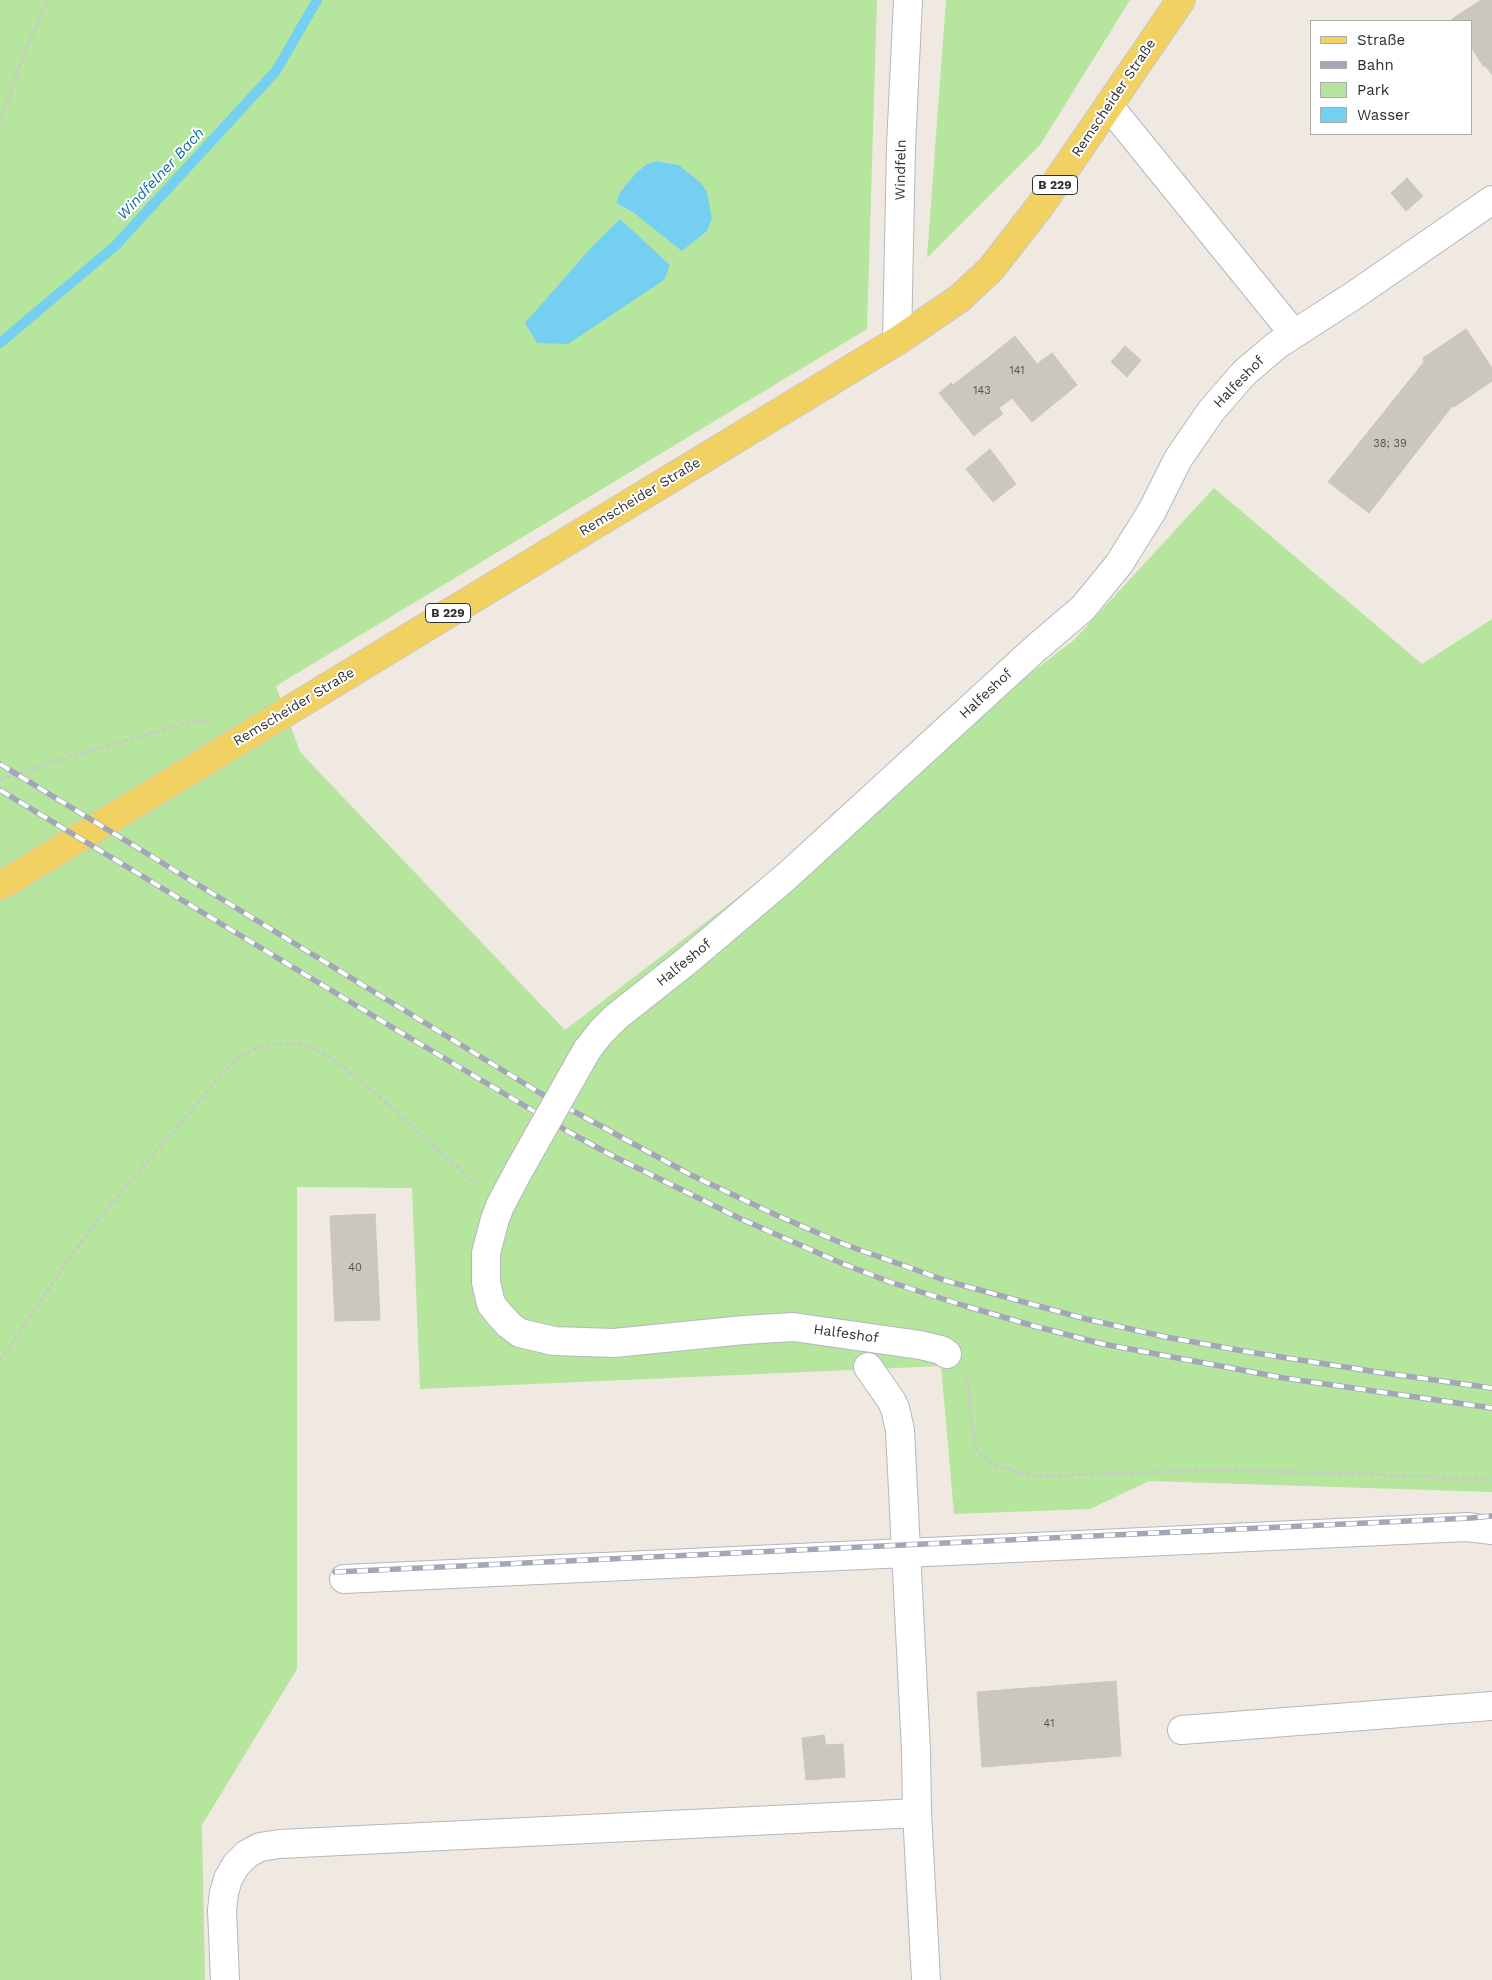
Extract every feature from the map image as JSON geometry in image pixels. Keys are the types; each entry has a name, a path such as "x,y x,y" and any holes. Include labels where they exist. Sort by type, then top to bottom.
{"main road":[{"name":"Remscheider Straße","path":"0,886 897,341 960,298 991,269 1040,206 1181,0"}],"street":[{"name":"Windfeln","path":"897,341 901,146 908,0"},
{"path":"1109,106 1294,334"},
{"name":"Halfeshof","path":"947,1354 941,1350 920,1345 793,1327 614,1343 554,1342 534,1338 509,1325 495,1309 488,1294 486,1282 486,1253 500,1206 587,1050 601,1032 786,876 1083,608 1119,564 1152,511 1178,460 1211,411 1238,379 1259,359 1492,200"},
{"path":"868,1367 891,1400 898,1418 900,1430 926,1980"},
{"path":"344,1579 1467,1527 1492,1530"},
{"path":"1182,1730 1492,1706"},
{"path":"225,1980 222,1910 224,1893 228,1879 236,1865 247,1854 260,1847 279,1844 917,1813"}],"path":[{"path":"0,123 23,56 48,0"},
{"path":"0,780 65,758 187,723 215,720"},
{"path":"0,1362 71,1256 102,1214 225,1071 240,1057 267,1045 298,1044 315,1049 332,1058 374,1092 500,1206"},
{"path":"947,1354 959,1365 967,1378 971,1422 976,1449 986,1460 1012,1472 1041,1476 1221,1470 1492,1480"}],"green space":[{"path":"0,0 877,0 867,329 276,686 300,752 565,1030 1074,640 1214,488 1422,664 1492,619 1492,1492 1149,1481 1090,1509 954,1514 941,1366 420,1389 412,1188 297,1187 297,1669 202,1825 205,1980 0,1980","holes":["657,161 679,165 700,182 634,213 616,203 637,172 647,164"]},
{"path":"946,0 1130,0 1040,145 927,258"}],"water":[{"path":"657,161 679,165 700,182 707,192 712,219 707,231 682,251 634,213 616,203 620,192 637,172 647,164"},
{"path":"620,219 670,265 664,280 568,344 537,343 525,323 590,249"}],"building":[{"path":"1481,0 1492,0 1492,75 1485,65 1484,67 1472,49 1472,20 1452,19"},
{"path":"1407,178 1423,196 1406,211 1391,193"},
{"path":"1466,329 1492,368 1492,381 1454,407 1453,405 1369,513 1328,482 1424,362 1423,358"},
{"path":"1015,336 1048,378 1030,392 1025,387 1012,398 984,361"},
{"path":"1125,346 1141,360 1127,377 1111,362"},
{"path":"1052,353 1077,385 1032,422 1012,398 1025,387 1030,392 1048,378 1037,364"},
{"path":"984,361 1012,398 999,408 1003,414 985,427 953,385"},
{"path":"951,383 985,427 974,436 939,393"},
{"path":"990,449 1016,484 993,502 966,469"},
{"path":"375,1214 380,1320 335,1321 330,1216"},
{"path":"1116,1681 1121,1756 982,1767 977,1692"},
{"path":"824,1735 826,1745 843,1744 845,1777 806,1780 802,1738"}],"waterway":[{"name":"Windfelner Bach","path":"0,343 115,246 276,71 317,0"}],"railway":[{"path":"0,764 540,1093 689,1174 776,1215 846,1245 947,1281 1086,1319 1166,1337 1249,1352 1492,1388"},
{"path":"0,790 569,1132 607,1153 741,1219 841,1263 890,1282 962,1305 1103,1344 1284,1378 1492,1408"},
{"path":"335,1572 1492,1516"}]}
